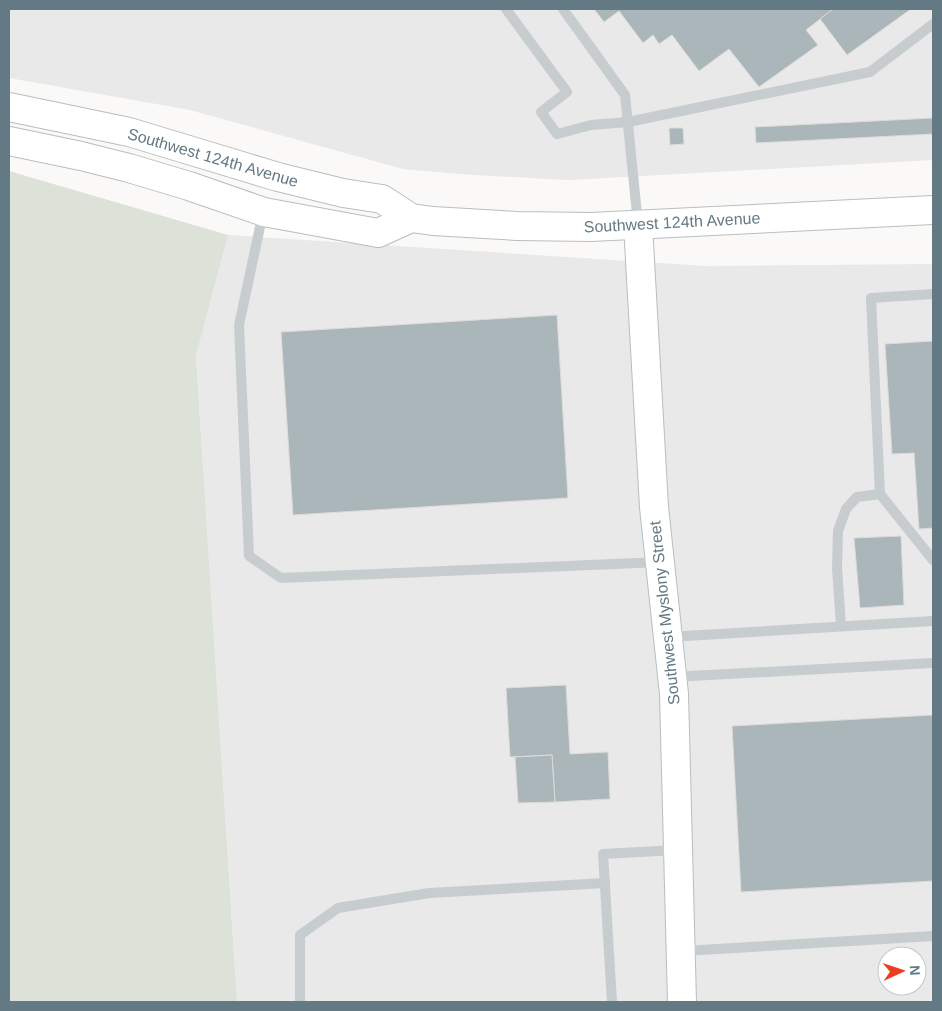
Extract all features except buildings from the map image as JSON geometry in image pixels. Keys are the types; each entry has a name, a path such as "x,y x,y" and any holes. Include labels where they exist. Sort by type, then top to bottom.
{"main road":[{"name":"Southwest 124th Avenue","path":"9,107 129,132 278,177 343,193 382,198 411,218"},
{"name":"Southwest 124th Avenue","path":"9,141 129,168 264,212 378,233 411,218 517,226 591,227 933,210"},
{"name":"Southwest Myslony Street","path":"638,225 654,507 674,694 679,951 682,1002"}],"lane":[{"path":"506,9 567,92 541,112 558,134 591,124 628,122 870,72 933,24"},
{"path":"563,9 625,95 638,225"},
{"path":"264,212 239,325 249,556 281,578 660,562"},
{"path":"933,294 871,298 880,494 933,560"},
{"path":"841,626 837,568 838,531 846,509 857,497 880,494"},
{"path":"668,637 933,621"},
{"path":"672,677 933,663"},
{"path":"612,1002 603,854 677,850"},
{"path":"300,1002 300,936 338,908 429,893 605,883"},
{"path":"679,951 933,936"}],"shaded area":[{"path":"9,9 933,9 933,160 569,180 403,169 190,110 9,78"},
{"path":"9,171 228,235 196,356 237,1002 9,1002"},
{"path":"228,235 705,266 933,264 933,1002 237,1002 196,356"}]}
